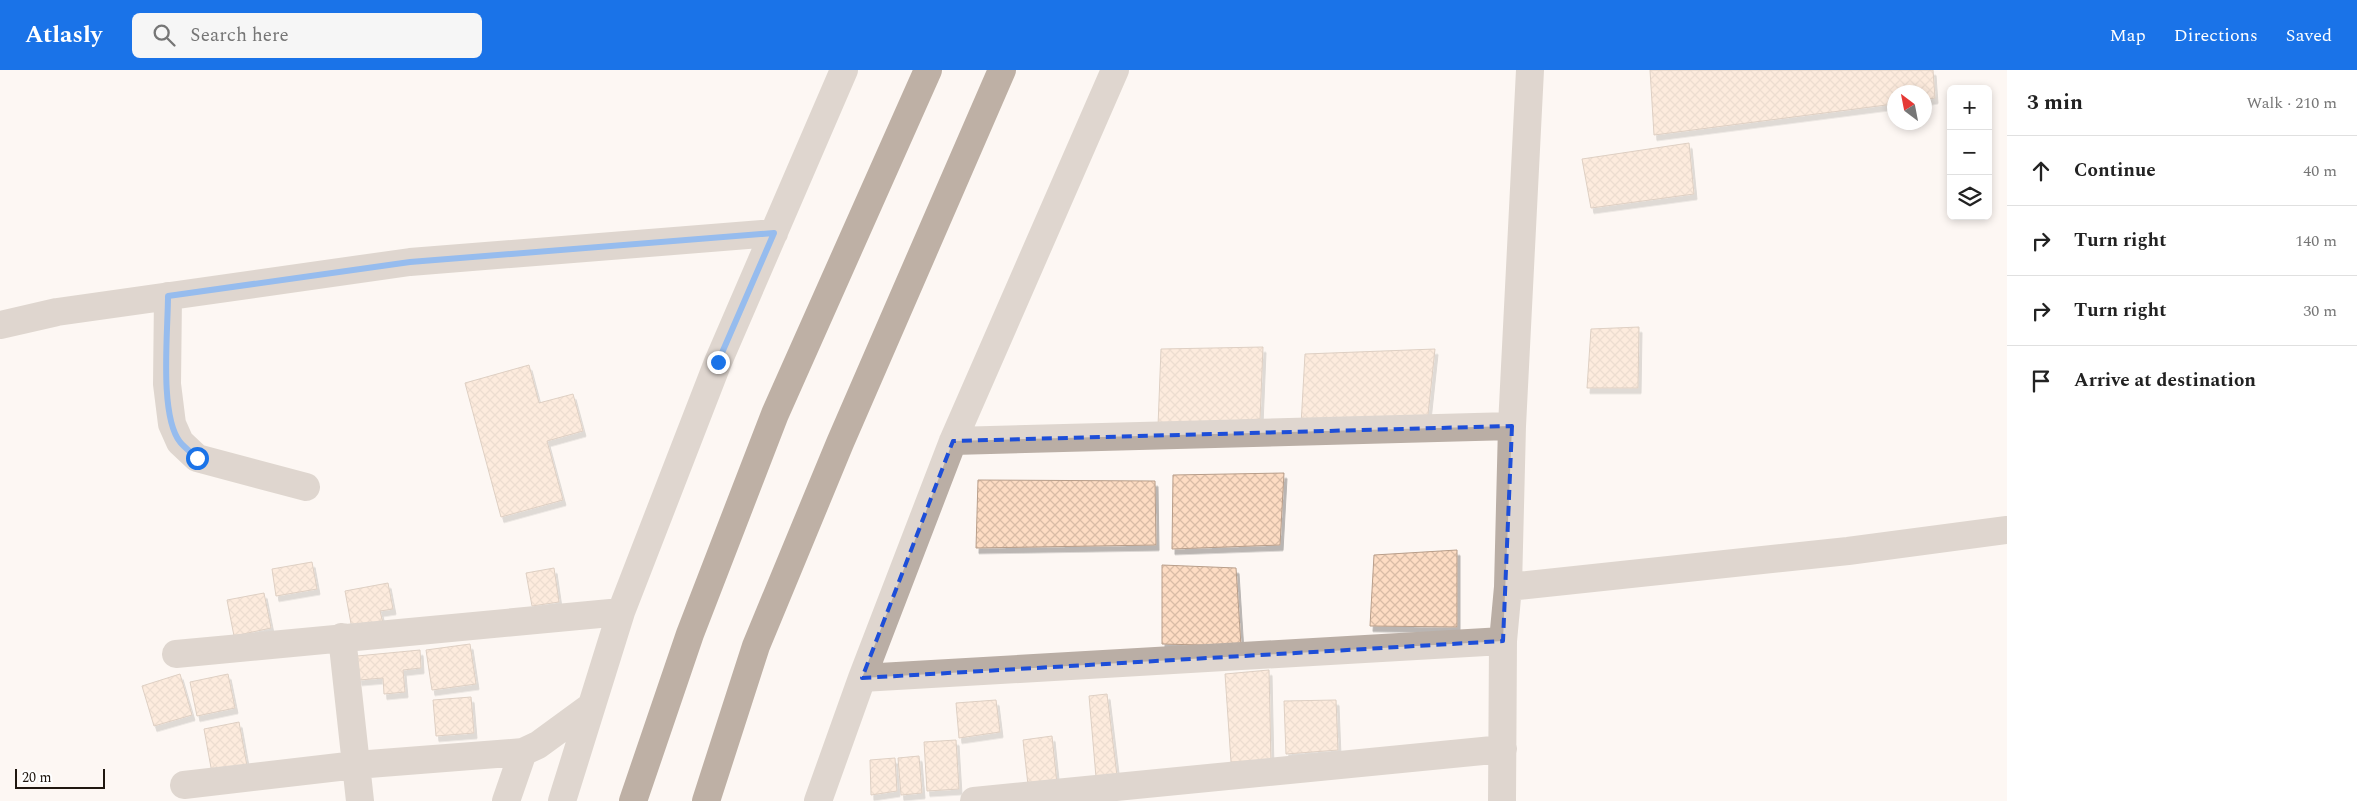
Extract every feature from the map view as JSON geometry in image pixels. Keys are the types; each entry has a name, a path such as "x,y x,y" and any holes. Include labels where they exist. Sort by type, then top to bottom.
{"highway":[{"path":"633,801 690,634 775,414 928,70"},
{"path":"706,801 756,646 840,443 1002,70"}],"street":[{"path":"562,801 621,612 718,362 844,70"},
{"path":"818,801 862,678 953,440 1115,70"},
{"path":"1502,801 1503,641 1508,587 1512,426 1530,70"},
{"path":"0,325 57,312 410,262 774,233"},
{"path":"168,296 166,384 172,424 180,442 197,458 306,487"},
{"path":"953,440 1512,426"},
{"path":"1508,587 1848,551 2007,530"},
{"path":"176,654 621,612"},
{"path":"342,637 360,801"},
{"path":"862,678 1503,641"},
{"path":"184,785 356,765 522,752 538,745 590,707"},
{"path":"974,801 1502,749"},
{"path":"506,801 522,752"}],"highlighted area":[{"path":"1512,426 1503,641 862,678 953,441"}],"building":[{"path":"1650,70 1933,70 1935,98 1932,99 1932,85 1887,85 1887,105 1654,135"},
{"path":"1689,143 1694,194 1591,208 1582,159"},
{"path":"1639,327 1638,388 1587,388 1591,329"},
{"path":"1263,347 1260,419 1158,426 1161,349"},
{"path":"1435,349 1427,424 1301,425 1305,354"},
{"path":"529,365 539,403 573,394 583,431 547,441 563,500 501,517 465,383"},
{"path":"1284,473 1280,545 1172,549 1173,475"},
{"path":"978,480 1155,481 1156,545 976,548"},
{"path":"1457,550 1457,627 1370,626 1374,555"},
{"path":"312,562 317,589 276,596 272,569"},
{"path":"1162,565 1236,568 1241,646 1162,644"},
{"path":"554,568 559,602 532,606 526,573"},
{"path":"388,583 393,609 380,611 383,623 352,629 345,591"},
{"path":"264,593 271,628 234,636 227,600"},
{"path":"470,644 476,684 432,690 426,650"},
{"path":"420,650 421,668 403,670 405,692 384,694 383,678 359,680 357,656"},
{"path":"1269,670 1271,764 1248,761 1231,762 1225,674"},
{"path":"180,674 192,715 154,726 142,686"},
{"path":"228,674 235,708 197,716 190,682"},
{"path":"1107,694 1117,776 1096,777 1089,696"},
{"path":"471,697 474,733 436,736 433,700"},
{"path":"996,700 1000,732 959,738 956,703"},
{"path":"1336,700 1338,750 1286,754 1284,701"},
{"path":"239,722 247,766 212,773 204,729"},
{"path":"1052,736 1057,784 1028,785 1023,740"},
{"path":"956,740 959,789 927,791 924,742"},
{"path":"919,756 922,793 901,795 898,758"},
{"path":"895,758 897,791 871,795 870,760"}],"route":[{"path":"197,458 180,442 172,424 166,384 168,296 410,262 774,233 718,362"}]}
